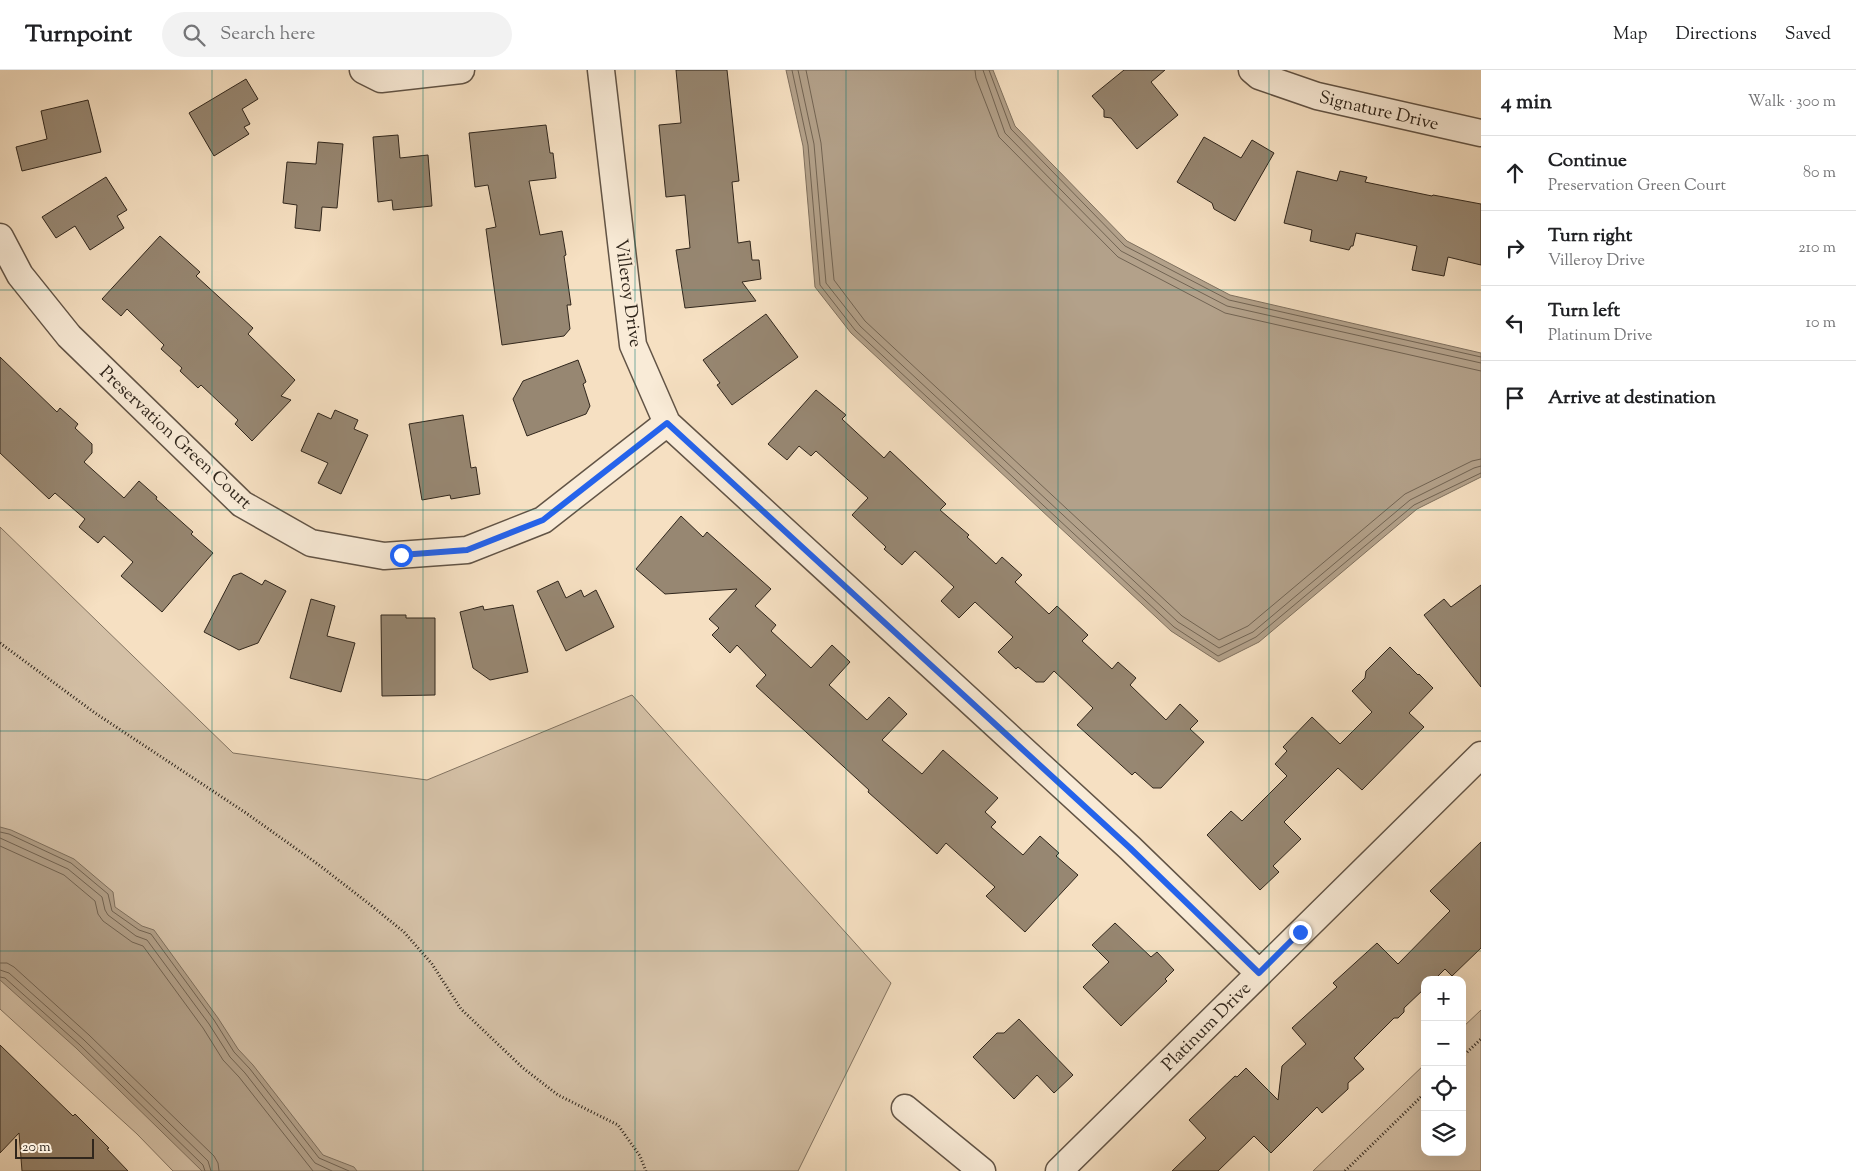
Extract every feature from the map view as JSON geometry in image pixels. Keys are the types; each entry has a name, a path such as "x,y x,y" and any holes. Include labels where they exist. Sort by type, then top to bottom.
{"street":[{"path":"363,70 381,79 461,70"},
{"name":"Villeroy Drive","path":"601,70 633,345 667,423 1123,841 1259,973"},
{"name":"Signature Drive","path":"1252,70 1259,76 1317,96 1481,133"},
{"name":"Preservation Green Court","path":"0,237 20,275 69,336 242,504 310,543 384,556 467,550 543,520 667,423"},
{"name":"Platinum Drive","path":"1060,1171 1481,755"},
{"path":"905,1108 982,1171"}],"path":[{"path":"0,644 95,713 246,813 319,865 404,932 432,964 461,1009 523,1068 558,1095 618,1124 640,1156 646,1171"},
{"path":"1466,1053 1481,1038"},
{"path":"1345,1171 1421,1097"}],"shaded area":[{"path":"0,527 233,753 427,780 632,695 891,983 798,1171 173,1171 137,1134 0,1009"},
{"path":"1481,1010 1481,1171 1313,1171 1421,1068 1421,1156 1466,1156 1466,1024"}],"water":[{"path":"786,70 993,70 1015,126 1127,241 1230,295 1481,353 1481,477 1417,509 1259,642 1219,662 1171,631 851,333 815,287 803,146"},
{"path":"0,827 11,830 74,859 113,892 115,907 142,926 154,930 218,1018 238,1049 253,1065 323,1155 354,1167 357,1171 202,1171 76,1048 0,980"}],"building":[{"path":"676,70 727,70 739,181 732,182 738,243 750,241 752,260 759,260 761,279 742,282 756,301 685,308 676,250 690,248 685,195 666,197 659,125 681,123"},
{"path":"1124,70 1165,70 1151,82 1178,115 1137,149 1111,118 1104,117 1104,110 1092,96"},
{"path":"246,79 258,99 242,109 250,124 244,127 249,134 214,156 189,113"},
{"path":"88,100 101,152 22,171 16,147 47,139 41,111"},
{"path":"546,125 550,153 553,153 556,178 529,181 540,235 562,231 571,305 567,305 570,329 564,336 502,345 486,229 496,227 488,185 475,187 469,133"},
{"path":"398,135 400,158 428,155 432,206 393,210 392,200 378,202 373,137"},
{"path":"1204,137 1241,158 1252,140 1274,153 1235,221 1214,209 1212,203 1177,182"},
{"path":"318,142 343,144 337,208 322,207 320,231 295,228 297,205 283,203 287,162 316,164"},
{"path":"1297,171 1337,181 1340,171 1367,177 1365,182 1481,204 1481,265 1448,257 1444,276 1412,270 1417,246 1356,233 1353,246 1349,250 1310,241 1312,230 1284,223"},
{"path":"106,177 127,210 117,216 124,228 90,250 75,226 56,238 42,217"},
{"path":"160,236 200,272 196,276 253,328 248,334 295,380 281,396 291,400 252,441 235,424 238,420 201,385 198,388 180,371 182,368 161,349 164,345 127,309 121,316 102,299"},
{"path":"766,314 798,357 732,405 717,385 720,383 703,360"},
{"path":"0,357 57,412 60,408 78,424 75,428 92,444 92,453 84,462 124,498 139,481 193,532 191,534 213,553 162,612 121,576 133,562 104,536 98,543 79,527 85,519 55,493 49,499 0,453"},
{"path":"578,360 586,382 583,384 590,406 586,414 527,436 513,399 523,381"},
{"path":"816,390 846,415 842,419 884,458 890,451 946,504 940,510 969,535 967,537 996,564 1002,557 1022,575 1015,582 1049,614 1057,606 1088,635 1082,641 1112,669 1118,662 1136,678 1130,685 1166,720 1180,704 1198,721 1190,729 1204,742 1161,788 1153,788 1135,772 1132,775 1077,725 1093,708 1054,671 1044,682 1036,682 1018,667 1016,669 998,652 1013,637 975,602 959,618 941,601 954,587 915,551 902,565 884,549 886,547 852,515 868,498 816,451 811,456 799,446 787,460 768,444"},
{"path":"335,410 358,420 354,429 368,435 341,494 318,483 328,463 301,451 318,413 331,419"},
{"path":"463,415 471,468 476,467 480,494 451,499 450,495 422,500 409,424"},
{"path":"681,516 703,537 707,532 771,589 755,606 776,625 771,631 811,668 832,645 850,662 829,685 867,720 889,697 907,714 882,740 922,774 943,750 998,798 985,812 996,822 991,827 1023,855 1040,836 1059,853 1056,856 1078,875 1025,932 986,896 995,887 946,843 937,854 756,686 766,675 737,645 730,653 712,635 719,628 709,619 737,589 665,594 636,569"},
{"path":"241,573 262,585 265,580 286,591 258,643 239,650 204,632 233,576"},
{"path":"558,581 566,598 581,590 584,597 596,590 614,627 566,651 537,591"},
{"path":"1481,585 1481,687 1424,615 1444,599 1451,607"},
{"path":"311,599 335,606 327,636 355,643 341,692 290,678"},
{"path":"513,605 528,672 490,680 473,668 460,612 483,606 484,610"},
{"path":"381,615 406,615 406,618 435,618 435,695 382,696"},
{"path":"1390,647 1433,688 1409,713 1424,727 1362,790 1338,768 1284,822 1301,839 1273,866 1279,872 1260,890 1207,835 1231,811 1242,821 1287,776 1275,764 1287,751 1283,747 1312,717 1340,744 1372,712 1352,691 1365,678 1366,671"},
{"path":"1481,842 1481,948 1452,976 1445,969 1438,976 1421,976 1421,992 1404,1008 1404,1012 1398,1018 1394,1018 1354,1058 1364,1069 1348,1083 1348,1089 1322,1113 1317,1107 1271,1153 1254,1136 1218,1171 1172,1171 1206,1138 1189,1120 1235,1076 1237,1077 1246,1068 1278,1100 1282,1066 1306,1044 1292,1028 1337,987 1333,983 1377,943 1398,964 1450,911 1430,891"},
{"path":"1115,923 1151,957 1157,952 1174,970 1165,979 1167,981 1121,1026 1083,987 1109,962 1092,945"},
{"path":"1019,1019 1073,1075 1054,1093 1037,1075 1014,1099 973,1057 997,1033 1004,1033"},
{"path":"0,1045 73,1116 75,1114 109,1148 107,1149 128,1171 22,1171 19,1133 0,1153"}],"route":[{"path":"401,555 467,550 543,520 667,423 1130,848 1259,973 1300,932"}]}
